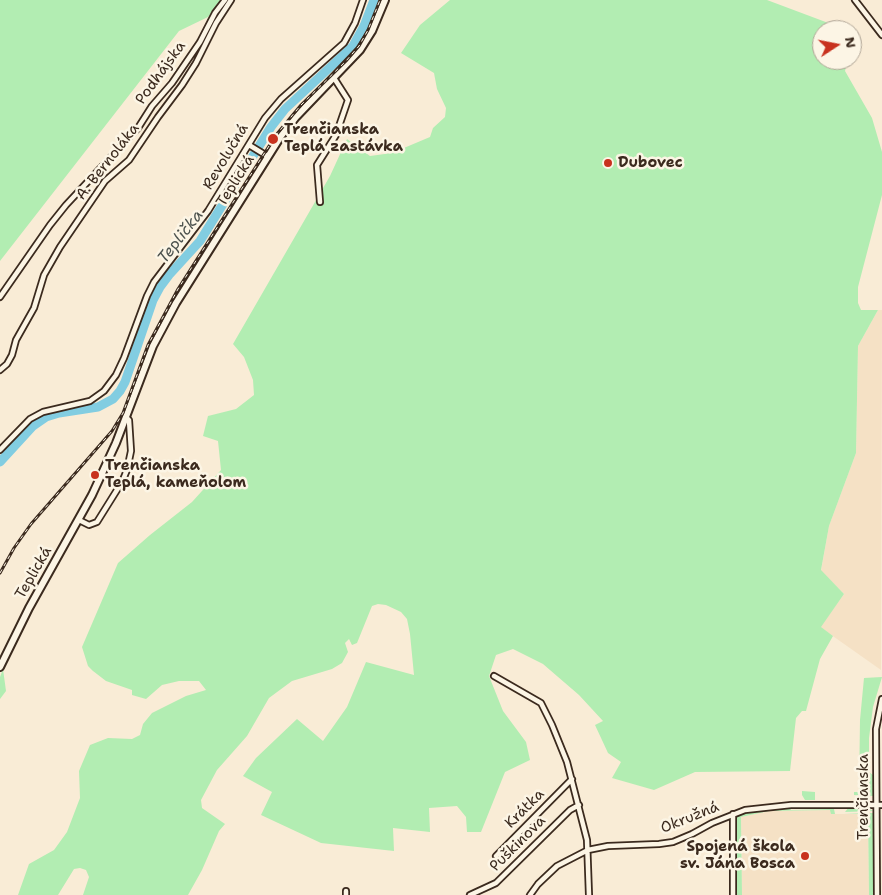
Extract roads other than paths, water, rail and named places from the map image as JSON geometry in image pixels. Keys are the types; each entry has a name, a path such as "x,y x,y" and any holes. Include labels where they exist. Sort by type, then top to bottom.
{"main road":[{"name":"Teplická","path":"0,668 28,608 79,520 102,474 126,417 143,369 163,325 188,281 264,154 296,117 354,58 364,45 385,0"}],"street":[{"name":"Podhájska","path":"0,297 66,205 129,139 152,106 172,83 200,42 215,13 225,0"},
{"name":"A. Bernoláka","path":"0,370 7,364 12,355 16,340 34,308 44,275 60,248 106,181 129,160 182,85 196,63 216,23 231,0"},
{"name":"Revolučná","path":"0,450 30,419 44,412 90,401 104,391 116,375 124,358 154,282 208,212 251,146 254,134 265,118 281,99 344,43 355,23 363,0"},
{"path":"855,0 882,35"},
{"path":"320,202 317,165 336,135 348,100 334,78"},
{"path":"251,146 264,154"},
{"name":"Teplická","path":"79,520 89,525 97,522 122,482 131,451 129,420 126,417"},
{"path":"494,676 541,703 552,726 572,779 579,805 588,850 589,895"},
{"name":"Trenčianska","path":"877,895 876,729 882,698"},
{"name":"Krátka","path":"496,856 572,779"},
{"name":"Okružná","path":"530,895 538,884 557,866 588,850 608,846 673,842 745,810 772,806 882,804"},
{"name":"Puškinova","path":"470,895 496,882 570,810 579,805"},
{"path":"733,814 733,895"}],"waterway":[{"name":"Teplička","path":"0,462 33,426 46,417 98,407 113,399 120,391 125,382 153,300 160,287 200,241 271,127 285,109 353,46 364,26 374,0"}],"railway":[{"path":"0,573 14,548 31,524 112,431 123,413 148,345 178,289 276,135 301,105 359,46 368,30 380,0"}],"place":[{"name":"Trenčianska Teplá zastávka","path":"273,139"},
{"name":"Dubovec","path":"608,163"},
{"name":"Trenčianska Teplá, kameňolom","path":"95,475"},
{"name":"Spojená škola sv. Jána Bosca","path":"805,856"}]}
